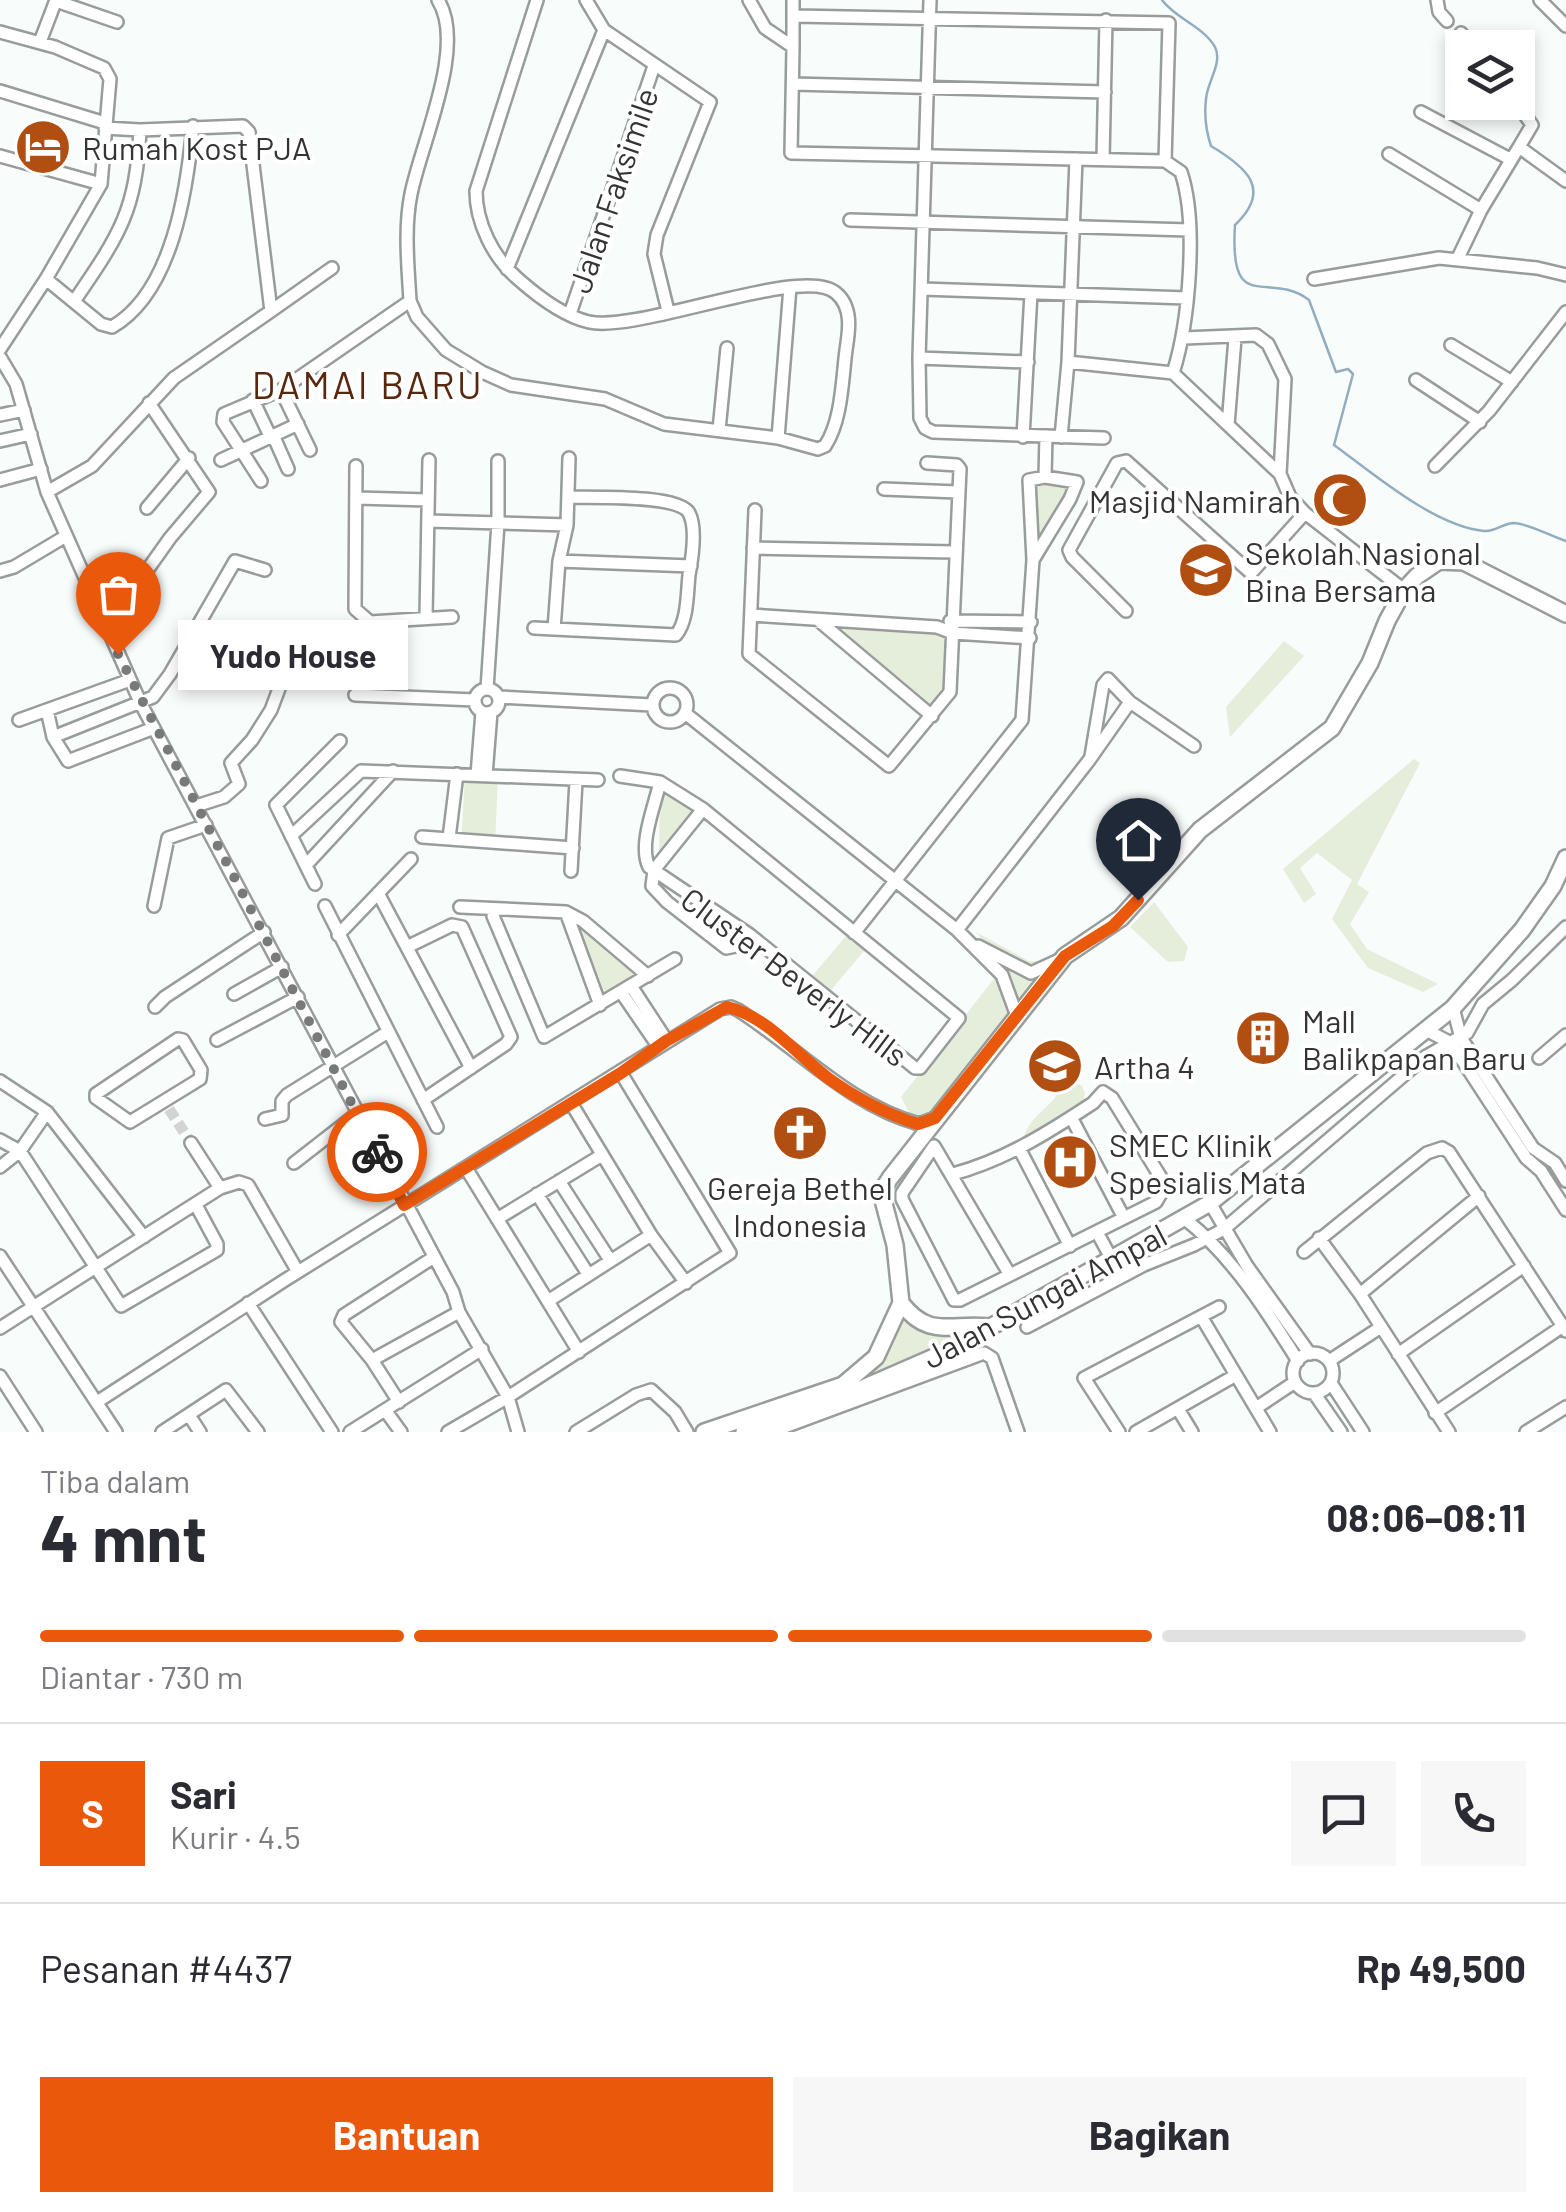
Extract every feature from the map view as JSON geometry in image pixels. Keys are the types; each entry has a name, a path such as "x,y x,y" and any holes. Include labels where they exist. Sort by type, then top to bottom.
{"main road":[{"path":"704,1432 850,1382 876,1357 900,1303 896,1245 884,1189 924,1127 1065,956 1121,918 1200,830 1332,728 1351,699 1404,590 1417,576 1439,561 1464,562 1566,614"},
{"name":"Jalan Sungai Ampal","path":"744,1432 863,1388 992,1328 1210,1203 1453,1008 1522,930 1553,886 1566,858"},
{"path":"900,1303 918,1322 929,1326 992,1328"}],"street":[{"path":"438,0 447,28 447,55 410,196 410,301 417,317 446,350 511,385 604,399 664,424 778,438 818,450 825,446 831,437 850,324 844,303 835,291 826,287 790,287 628,322 589,322 535,294 507,269 484,232 476,208 476,191 537,0"},
{"path":"586,0 604,30 710,102 657,235 654,254 668,311"},
{"path":"749,0 765,28 793,48"},
{"path":"793,0 791,153 1165,161 1181,172 1189,230 1187,298 1184,338 1173,373"},
{"path":"930,0 920,418 924,428 933,432 1104,438"},
{"path":"1437,0 1439,12 1447,21"},
{"path":"1540,0 1566,26"},
{"path":"40,42 56,1 117,22"},
{"path":"794,16 1170,24 1165,161"},
{"path":"1103,159 1106,20"},
{"path":"507,269 604,30"},
{"path":"0,32 40,42 107,70 110,79 100,184 0,350"},
{"name":"Jalan Faksimile","path":"570,314 654,66"},
{"path":"793,84 1104,92"},
{"path":"0,92 105,125 140,130 239,124 249,132 271,312"},
{"path":"1422,112 1510,159"},
{"path":"1458,258 1481,210 1532,125 1529,120"},
{"path":"46,279 101,324 112,328 154,283 173,238 186,193 193,126"},
{"path":"75,300 120,231 133,200 140,130"},
{"path":"1519,147 1566,181"},
{"path":"1388,154 1481,210"},
{"path":"0,156 100,184"},
{"path":"1061,436 1076,159"},
{"path":"850,220 1189,230"},
{"path":"1314,279 1426,259 1458,258 1566,275"},
{"path":"47,492 92,466 174,378 332,268"},
{"path":"778,438 790,287"},
{"path":"922,289 1187,298"},
{"path":"1024,437 1030,294"},
{"path":"261,481 222,422 227,411 280,390 410,301"},
{"path":"1435,466 1480,422 1566,312"},
{"path":"1184,338 1263,338 1285,379 1280,474"},
{"path":"1228,425 1235,338"},
{"path":"1451,345 1512,382"},
{"path":"719,430 728,348"},
{"path":"0,357 9,369 24,410 47,492 141,704 434,1256 459,1312 508,1397 518,1432"},
{"path":"919,358 1028,362"},
{"path":"1068,362 1173,373 1280,474 1290,497 1305,513 1404,590"},
{"path":"1416,380 1480,422"},
{"path":"280,390 310,450"},
{"path":"253,400 288,469"},
{"path":"106,628 170,538 209,492 149,404"},
{"path":"0,416 24,410"},
{"path":"221,460 298,424"},
{"path":"0,440 32,434"},
{"path":"1044,477 1046,436"},
{"path":"146,508 189,458"},
{"path":"554,629 559,561 567,525 569,458"},
{"path":"426,616 429,460"},
{"path":"482,775 487,712 498,704 492,693 498,460"},
{"path":"1126,611 1072,558 1069,550 1116,462 1126,461 1251,573 1305,513"},
{"path":"754,510 750,655 887,765 950,692 959,466 927,464"},
{"path":"356,466 356,609 370,622 452,617"},
{"path":"0,480 42,469"},
{"path":"854,933 1022,720 1034,560 1028,483 1044,477 1074,480 1078,484 1034,560"},
{"path":"884,489 957,492"},
{"path":"356,498 428,500"},
{"path":"534,628 676,635 682,622 691,566 692,521 684,506 674,502 568,498"},
{"path":"428,521 567,525"},
{"path":"0,572 66,536"},
{"path":"754,548 954,552"},
{"path":"52,736 141,704 162,687 235,560 265,570"},
{"path":"559,561 691,566"},
{"path":"751,615 938,627 953,634 1030,638"},
{"path":"938,627 954,619 1031,622"},
{"path":"818,620 932,716"},
{"path":"193,634 210,662"},
{"path":"196,806 224,796 239,784 231,762 252,740 271,710 283,678"},
{"path":"1090,760 1104,681 1110,679 1130,702 1194,746"},
{"path":"19,720 130,680"},
{"path":"672,688 685,698 685,713 675,721 664,722 655,715 652,705 656,694 672,688"},
{"path":"487,712 476,708 477,694 652,705"},
{"path":"355,695 474,700"},
{"path":"958,930 1130,702"},
{"path":"46,710 52,736 68,761 154,728"},
{"path":"685,713 901,877 974,944 1005,981 1017,1016"},
{"path":"315,884 276,808 279,800 340,741"},
{"path":"291,836 361,770 598,780"},
{"path":"307,864 393,770"},
{"path":"449,838 457,774"},
{"path":"620,776 660,782 645,850 645,862 654,870"},
{"path":"571,871 576,780"},
{"name":"Cluster Beverly Hills","path":"654,870 750,935 914,1068 920,1068 960,1018 702,809 660,782"},
{"path":"702,809 650,880 657,892 726,948 736,946 750,935"},
{"path":"154,906 168,838 206,825"},
{"path":"422,838 573,848"},
{"path":"338,934 410,859"},
{"path":"378,894 471,1068"},
{"path":"325,906 437,1127"},
{"path":"460,907 566,912 583,921 648,976"},
{"path":"495,910 493,916 543,1036 675,959"},
{"path":"566,912 600,1005"},
{"path":"407,947 452,926 462,927 511,1037 423,1100"},
{"path":"1027,1326 1144,1264 1224,1229 1425,1056 1456,1043 1470,1029 1483,1004 1566,927"},
{"path":"156,1007 165,996 264,932"},
{"path":"974,944 1031,973 1065,956"},
{"path":"234,994 282,967"},
{"path":"626,989 662,1044"},
{"path":"216,1040 298,997"},
{"path":"98,1402 248,1303 720,1009 731,1007 780,1037 830,1080 901,1119 924,1127"},
{"path":"1453,1008 1456,1043"},
{"path":"1426,1030 1456,1043 1534,1148 1560,1160 1566,1181"},
{"path":"265,1120 280,1117 284,1097 388,1032"},
{"path":"180,1039 200,1070 200,1079 166,1105 127,1122 95,1097 180,1039"},
{"path":"1539,1058 1561,1040 1566,1058"},
{"path":"448,1432 579,1352 730,1252 621,1073"},
{"path":"1478,1073 1526,1158 1542,1171 1566,1210"},
{"path":"0,1081 47,1112 144,1237"},
{"path":"953,1174 1020,1148 1103,1092 1112,1098 1162,1181 1163,1190 1156,1202 1070,1246 960,1300 954,1300 904,1209 902,1193 934,1146 1010,1275"},
{"path":"570,1103 651,1235 686,1282"},
{"path":"0,1166 20,1151 47,1112"},
{"path":"294,1163 357,1114"},
{"path":"1071,1117 1124,1218"},
{"path":"0,1140 20,1151 117,1304 123,1307 217,1250 218,1244 196,1205"},
{"path":"191,1143 220,1188"},
{"path":"1020,1148 1070,1246"},
{"path":"1304,1252 1436,1149 1449,1152 1565,1329 1435,1413"},
{"path":"498,1219 602,1154"},
{"path":"1542,1171 1560,1160"},
{"path":"466,1168 579,1352"},
{"path":"560,1180 610,1260"},
{"path":"0,1328 220,1188 246,1182 298,1272"},
{"path":"537,1194 588,1274"},
{"path":"1360,1294 1479,1196"},
{"path":"1210,1203 1310,1354"},
{"path":"1185,1219 1209,1238 1262,1303 1298,1361"},
{"path":"1097,1232 1111,1258"},
{"path":"548,1302 651,1235"},
{"path":"1320,1238 1448,1432"},
{"path":"0,1256 116,1432"},
{"path":"399,1402 372,1360 341,1324 344,1315 434,1256"},
{"path":"1398,1354 1524,1266"},
{"path":"248,1303 332,1432"},
{"path":"1119,1432 1084,1378 1219,1307"},
{"path":"372,1360 459,1312"},
{"path":"1202,1318 1270,1432"},
{"path":"1329,1361 1381,1327"},
{"path":"350,1432 482,1349"},
{"path":"771,1432 984,1353 992,1358 1018,1432"},
{"path":"1340,1432 1314,1393 1295,1382 1298,1361 1310,1354 1320,1354 1329,1361 1331,1383 1363,1432"},
{"path":"1136,1432 1236,1375"},
{"path":"0,1376 36,1432"},
{"path":"1256,1408 1295,1382"},
{"path":"1314,1393 1331,1383"},
{"path":"576,1432 650,1390 675,1412 688,1432"},
{"path":"162,1432 229,1391 258,1432"},
{"path":"1526,1432 1566,1407"},
{"path":"1178,1409 1192,1432"},
{"path":"385,1410 401,1432"},
{"path":"189,1414 200,1432"},
{"path":"471,1418 476,1432"}],"green space":[{"path":"1032,478 1076,484 1035,554"},
{"path":"818,620 953,625 950,692 932,716"},
{"path":"1284,641 1304,656 1230,737 1226,707"},
{"path":"1414,759 1420,763 1357,884 1369,892 1350,924 1367,949 1438,984 1423,992 1368,968 1332,919 1352,880 1317,853 1300,868 1316,894 1304,903 1283,869"},
{"path":"465,776 498,776 495,845 461,844"},
{"path":"660,782 703,809 659,862"},
{"path":"1154,902 1188,947 1184,961 1168,962 1130,927"},
{"path":"572,920 639,975 603,998"},
{"path":"851,930 869,945 826,996 808,981"},
{"path":"976,932 1029,961 1054,961 937,1115 910,1115 901,1097 1004,966"},
{"path":"1070,1081 1082,1086 1083,1102 1026,1140 1023,1138 1033,1121"},
{"path":"901,1306 908,1314 981,1328 852,1382"}],"waterway":[{"path":"1162,0 1204,33 1217,53 1205,105 1209,140 1211,146 1244,171 1253,190 1246,212 1235,225 1238,272 1254,286 1279,288 1309,300 1336,372 1348,369 1353,374 1334,445 1405,497 1445,520 1484,531 1520,524 1566,541"}],"tunnel":[{"path":"169,1109 191,1143"}],"way so far":[{"path":"118,654 377,1152"}],"place":[{"name":"Rumah Kost PJA","path":"43,147"},
{"name":"Masjid Namirah","path":"1340,500"},
{"name":"Sekolah Nasional Bina Bersama","path":"1206,570"},
{"name":"Yudo House","path":"118,654"},
{"name":"Mall Balikpapan Baru","path":"1263,1038"},
{"name":"Artha 4","path":"1055,1066"},
{"name":"Gereja Bethel Indonesia","path":"800,1133"},
{"name":"SMEC Klinik Spesialis Mata","path":"1070,1162"}],"district":[{"name":"DAMAI BARU","path":"368,384"}],"route":[{"path":"377,1152 404,1205 727,1007 780,1037 830,1080 873,1105 918,1124 935,1118 1065,956 1113,926 1138,900"}]}
